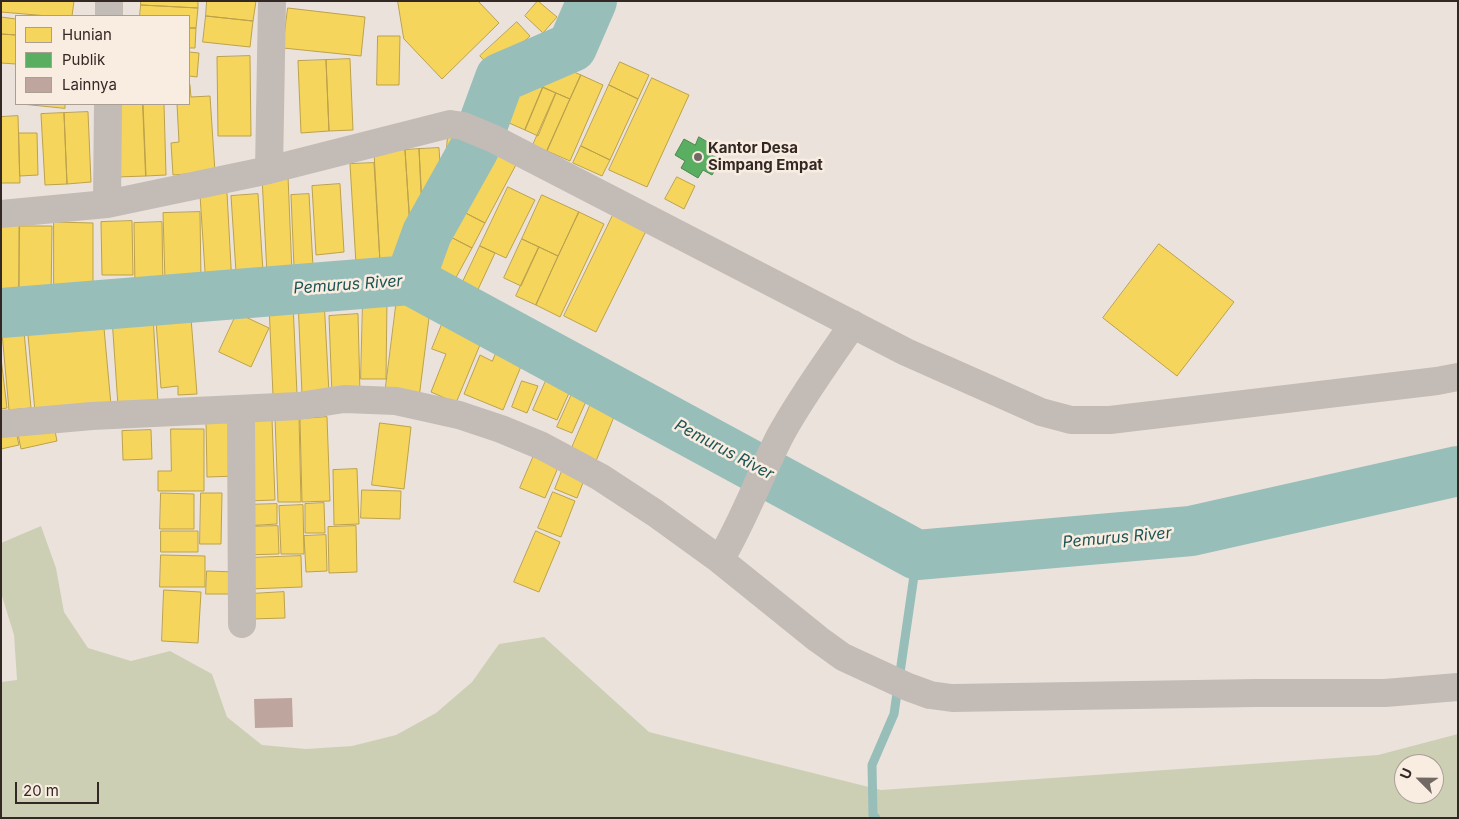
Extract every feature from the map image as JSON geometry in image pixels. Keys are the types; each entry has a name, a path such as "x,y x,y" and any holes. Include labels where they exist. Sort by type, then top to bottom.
{"street":[{"path":"109,1 109,15"},
{"path":"269,170 272,1"},
{"path":"107,204 108,105"},
{"path":"1,214 107,204 269,170 450,124 463,126 494,139 906,352 1041,412 1071,420 1110,420 1458,377"},
{"path":"720,560 735,535 780,436 812,384 853,324"},
{"path":"1,424 92,416 299,406 344,399 396,402 458,415 501,429 542,446 600,477 656,513 720,560 842,656 883,676 930,695 952,698 1385,693 1458,687"},
{"path":"241,409 242,624"}],"green space":[{"path":"41,526 56,568 64,612 88,648 131,661 170,651 212,674 227,717 262,745 306,749 352,746 396,735 436,713 472,682 499,644 544,637 649,732 881,790 1378,755 1458,734 1458,818 1,818 1,682 17,680 14,635 1,593 1,543"}],"building: Hunian":[{"path":"1,1 74,1 72,15 36,15 1,12"},
{"path":"141,1 198,1 198,8 141,5"},
{"path":"207,1 256,1 253,21 206,16"},
{"path":"398,1 478,1 499,23 442,79 404,39"},
{"path":"538,1 557,17 543,33 525,16"},
{"path":"141,5 198,8 196,28 190,28 190,15 140,15"},
{"path":"288,8 365,17 361,56 283,48"},
{"path":"206,16 253,21 250,47 203,42"},
{"path":"1,17 15,19 15,35 1,34"},
{"path":"517,22 530,36 493,70 480,56"},
{"path":"190,28 196,28 195,48 190,48"},
{"path":"1,34 15,35 15,64 1,63"},
{"path":"378,36 400,36 399,85 377,85"},
{"path":"190,52 199,53 197,77 190,76"},
{"path":"250,56 251,136 218,136 217,57"},
{"path":"350,59 353,130 329,131 326,60"},
{"path":"326,60 329,131 301,133 298,61"},
{"path":"548,61 581,75 570,99 537,85"},
{"path":"620,62 649,75 638,99 609,85"},
{"path":"581,75 603,85 570,161 547,151"},
{"path":"518,77 543,87 525,130 500,119"},
{"path":"652,78 689,95 647,187 609,170"},
{"path":"190,85 191,97 210,96 215,172 173,175 171,143 179,142 177,105 190,105"},
{"path":"609,85 638,99 610,160 581,146"},
{"path":"543,87 556,93 538,136 525,130"},
{"path":"556,93 570,99 547,151 533,145"},
{"path":"33,105 65,105 65,108"},
{"path":"114,105 143,105 146,176 117,177"},
{"path":"143,105 164,105 166,175 146,176"},
{"path":"88,112 91,182 67,184 64,113"},
{"path":"64,113 67,184 45,185 41,114"},
{"path":"18,116 20,183 1,183 1,117"},
{"path":"19,133 37,133 38,175 20,176"},
{"path":"448,136 467,138 463,182 444,180"},
{"path":"485,143 518,161 485,223 452,206"},
{"path":"581,146 610,160 602,176 573,163"},
{"path":"439,148 443,212 422,213 419,149"},
{"path":"419,149 424,239 411,240 405,150"},
{"path":"405,150 412,260 380,262 374,152"},
{"path":"374,163 380,262 356,264 350,164"},
{"path":"288,176 292,273 267,274 262,177"},
{"path":"677,177 695,186 684,209 665,199"},
{"path":"340,184 344,252 316,255 312,186"},
{"path":"508,187 535,200 506,258 480,246"},
{"path":"227,193 232,285 206,287 200,195"},
{"path":"258,194 263,271 236,272 231,196"},
{"path":"309,194 313,266 294,267 291,195"},
{"path":"542,195 579,212 558,256 522,239"},
{"path":"452,206 485,223 472,248 439,231"},
{"path":"615,211 648,227 596,332 564,316"},
{"path":"200,212 201,280 165,281 163,213"},
{"path":"579,212 604,224 560,317 536,305"},
{"path":"1,221 19,221 19,304 1,304"},
{"path":"132,221 133,275 102,275 101,222"},
{"path":"54,222 93,223 93,294 54,294"},
{"path":"162,222 163,289 135,290 134,223"},
{"path":"20,226 52,226 51,303 19,303"},
{"path":"439,231 472,248 453,283 421,266"},
{"path":"522,239 539,247 521,286 504,278"},
{"path":"1159,244 1234,302 1177,376 1103,318"},
{"path":"480,246 495,253 474,298 459,290"},
{"path":"539,247 558,256 536,305 516,296"},
{"path":"397,298 431,302 419,398 385,394"},
{"path":"324,299 329,393 302,394 298,300"},
{"path":"363,299 387,299 386,379 361,379"},
{"path":"293,303 297,394 273,395 269,305"},
{"path":"449,307 489,323 456,403 431,392 446,354 432,349"},
{"path":"237,313 269,328 251,367 219,352"},
{"path":"358,314 360,394 332,395 329,316"},
{"path":"153,315 158,403 118,406 112,318"},
{"path":"103,317 111,405 35,412 27,324"},
{"path":"191,318 197,394 178,395 178,386 161,388 156,321"},
{"path":"23,320 31,408 9,410 1,322"},
{"path":"503,336 529,347 503,410 464,394 480,355 492,361"},
{"path":"1,358 7,408 1,409"},
{"path":"553,365 577,375 557,420 533,410"},
{"path":"581,374 595,381 572,433 557,427"},
{"path":"522,381 538,386 527,413 512,407"},
{"path":"598,387 622,397 596,461 571,450"},
{"path":"299,416 301,502 278,502 275,417"},
{"path":"327,417 330,501 302,502 300,419"},
{"path":"237,418 239,476 207,477 206,419"},
{"path":"272,419 275,500 247,501 245,420"},
{"path":"53,421 57,441 21,449 17,429"},
{"path":"380,423 411,427 404,489 372,485"},
{"path":"15,427 19,445 1,449 1,430"},
{"path":"171,429 204,429 204,491 158,491 158,471 171,471"},
{"path":"151,430 152,459 123,460 122,431"},
{"path":"535,453 560,463 545,498 520,488"},
{"path":"564,466 586,475 577,498 555,489"},
{"path":"357,469 359,524 334,525 333,470"},
{"path":"362,490 401,491 400,519 361,518"},
{"path":"553,492 575,501 561,537 538,528"},
{"path":"161,493 194,494 194,529 160,529"},
{"path":"201,493 222,493 221,544 200,544"},
{"path":"324,503 325,533 305,533 305,504"},
{"path":"277,504 277,524 243,526 242,505"},
{"path":"303,505 304,554 281,554 279,506"},
{"path":"278,526 279,554 243,555 242,527"},
{"path":"356,526 357,572 329,573 328,527"},
{"path":"161,531 198,531 198,552 161,552"},
{"path":"536,531 560,542 539,592 514,582"},
{"path":"326,535 327,571 306,572 304,536"},
{"path":"161,555 205,556 205,587 160,587"},
{"path":"301,556 302,587 249,589 248,558"},
{"path":"207,571 236,572 236,594 206,594"},
{"path":"164,590 201,592 198,643 162,641"},
{"path":"284,592 285,618 251,619 250,594"}],"building: Publik":[{"name":"Kantor Desa Simpang Empat","path":"699,137 716,147 711,155 721,160 712,175 703,170 698,178 681,168 685,161 675,155 684,139 695,145"}],"building: Lainnya":[{"path":"292,698 293,727 255,728 254,699"}],"waterway":[{"path":"410,280 427,233 474,149 500,78 572,47 592,1"},
{"name":"Pemurus River","path":"1,313 410,280 917,555 1191,531 1458,471"},
{"path":"876,818 873,815 872,765 894,714 917,555"}],"place":[{"name":"Kantor Desa Simpang Empat","path":"698,157"}]}
